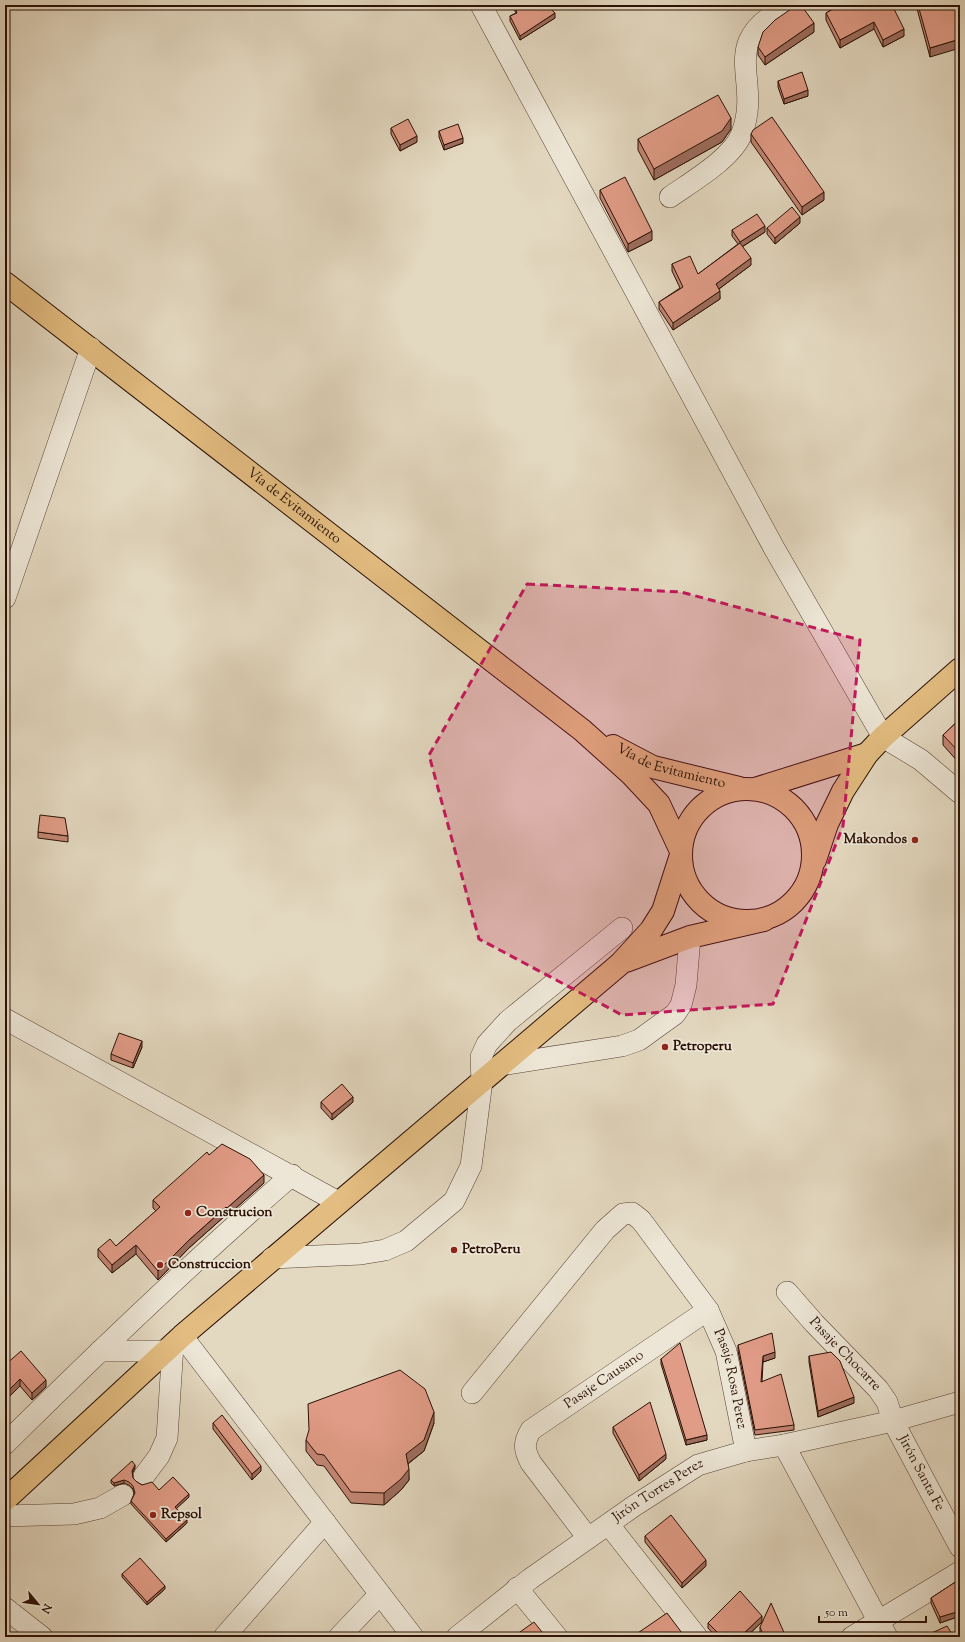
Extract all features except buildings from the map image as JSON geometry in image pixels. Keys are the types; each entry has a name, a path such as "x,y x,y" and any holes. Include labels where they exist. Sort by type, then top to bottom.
{"main road":[{"name":"Vía de Evitamiento","path":"5,283 91,348 582,730 632,774 659,804 680,853"},
{"path":"620,964 652,950 690,937 764,920 780,913 793,903 804,890 811,874 827,824 843,791 867,754 960,669"},
{"name":"Vía de Evitamiento","path":"582,730 653,767 748,789"},
{"path":"5,1500 174,1344 272,1258 620,964 651,930 663,910 680,853 686,826 699,808 718,794 748,789 867,754"},
{"path":"748,789 778,795 796,809 808,828 814,851 811,874"},
{"path":"680,853 684,877 693,895 707,909 725,918 744,921 764,920"}],"street":[{"path":"481,5 774,548 884,737 921,760 960,793"},
{"path":"670,197 720,160 734,147 742,134 746,117 747,90 744,65 747,44 756,28 773,14 790,5"},
{"path":"5,598 91,348"},
{"path":"272,1258 361,1254 385,1250 406,1241 454,1201 471,1166 482,1081 481,1057 487,1044 498,1032 622,928"},
{"path":"500,1065 622,1046 639,1040 675,1014 681,1005 686,985 690,937"},
{"path":"5,1019 292,1175 338,1202"},
{"path":"5,1444 100,1351 233,1227 292,1175"},
{"name":"Pasaje Rosa Perez","path":"472,1393 605,1230 623,1214 632,1213 641,1220 708,1310 726,1351 746,1451"},
{"name":"Pasaje Chocarre","path":"787,1292 814,1323 878,1389 887,1402 894,1421"},
{"name":"Pasaje Causano","path":"588,1538 531,1463 525,1452 524,1441 530,1430 708,1310"},
{"path":"100,1351 174,1344"},
{"path":"144,1476 159,1456 166,1438 174,1344"},
{"path":"174,1344 325,1522 413,1637"},
{"name":"Jirón Torres Perez","path":"457,1637 517,1588 609,1525 634,1506 698,1465 746,1451 784,1446 894,1421 960,1402"},
{"name":"Jirón Santa Fe","path":"894,1421 960,1546"},
{"path":"784,1446 883,1629"},
{"path":"5,1516 74,1514 100,1508 123,1496"},
{"path":"224,1637 325,1522"},
{"path":"609,1525 697,1637"},
{"path":"852,1637 883,1629 960,1572"},
{"path":"517,1588 557,1637"},
{"path":"339,1637 380,1594"},
{"path":"5,1608 42,1637"}],"highlighted area":[{"path":"527,584 681,592 860,640 843,826 773,1004 622,1015 479,939 429,755"}],"place":[{"name":"Makondos","path":"915,840"},
{"name":"Petroperu","path":"665,1047"},
{"name":"Construcion","path":"188,1213"},
{"name":"PetroPeru","path":"454,1250"},
{"name":"Construccion","path":"160,1265"},
{"name":"Repsol","path":"153,1515"}]}
